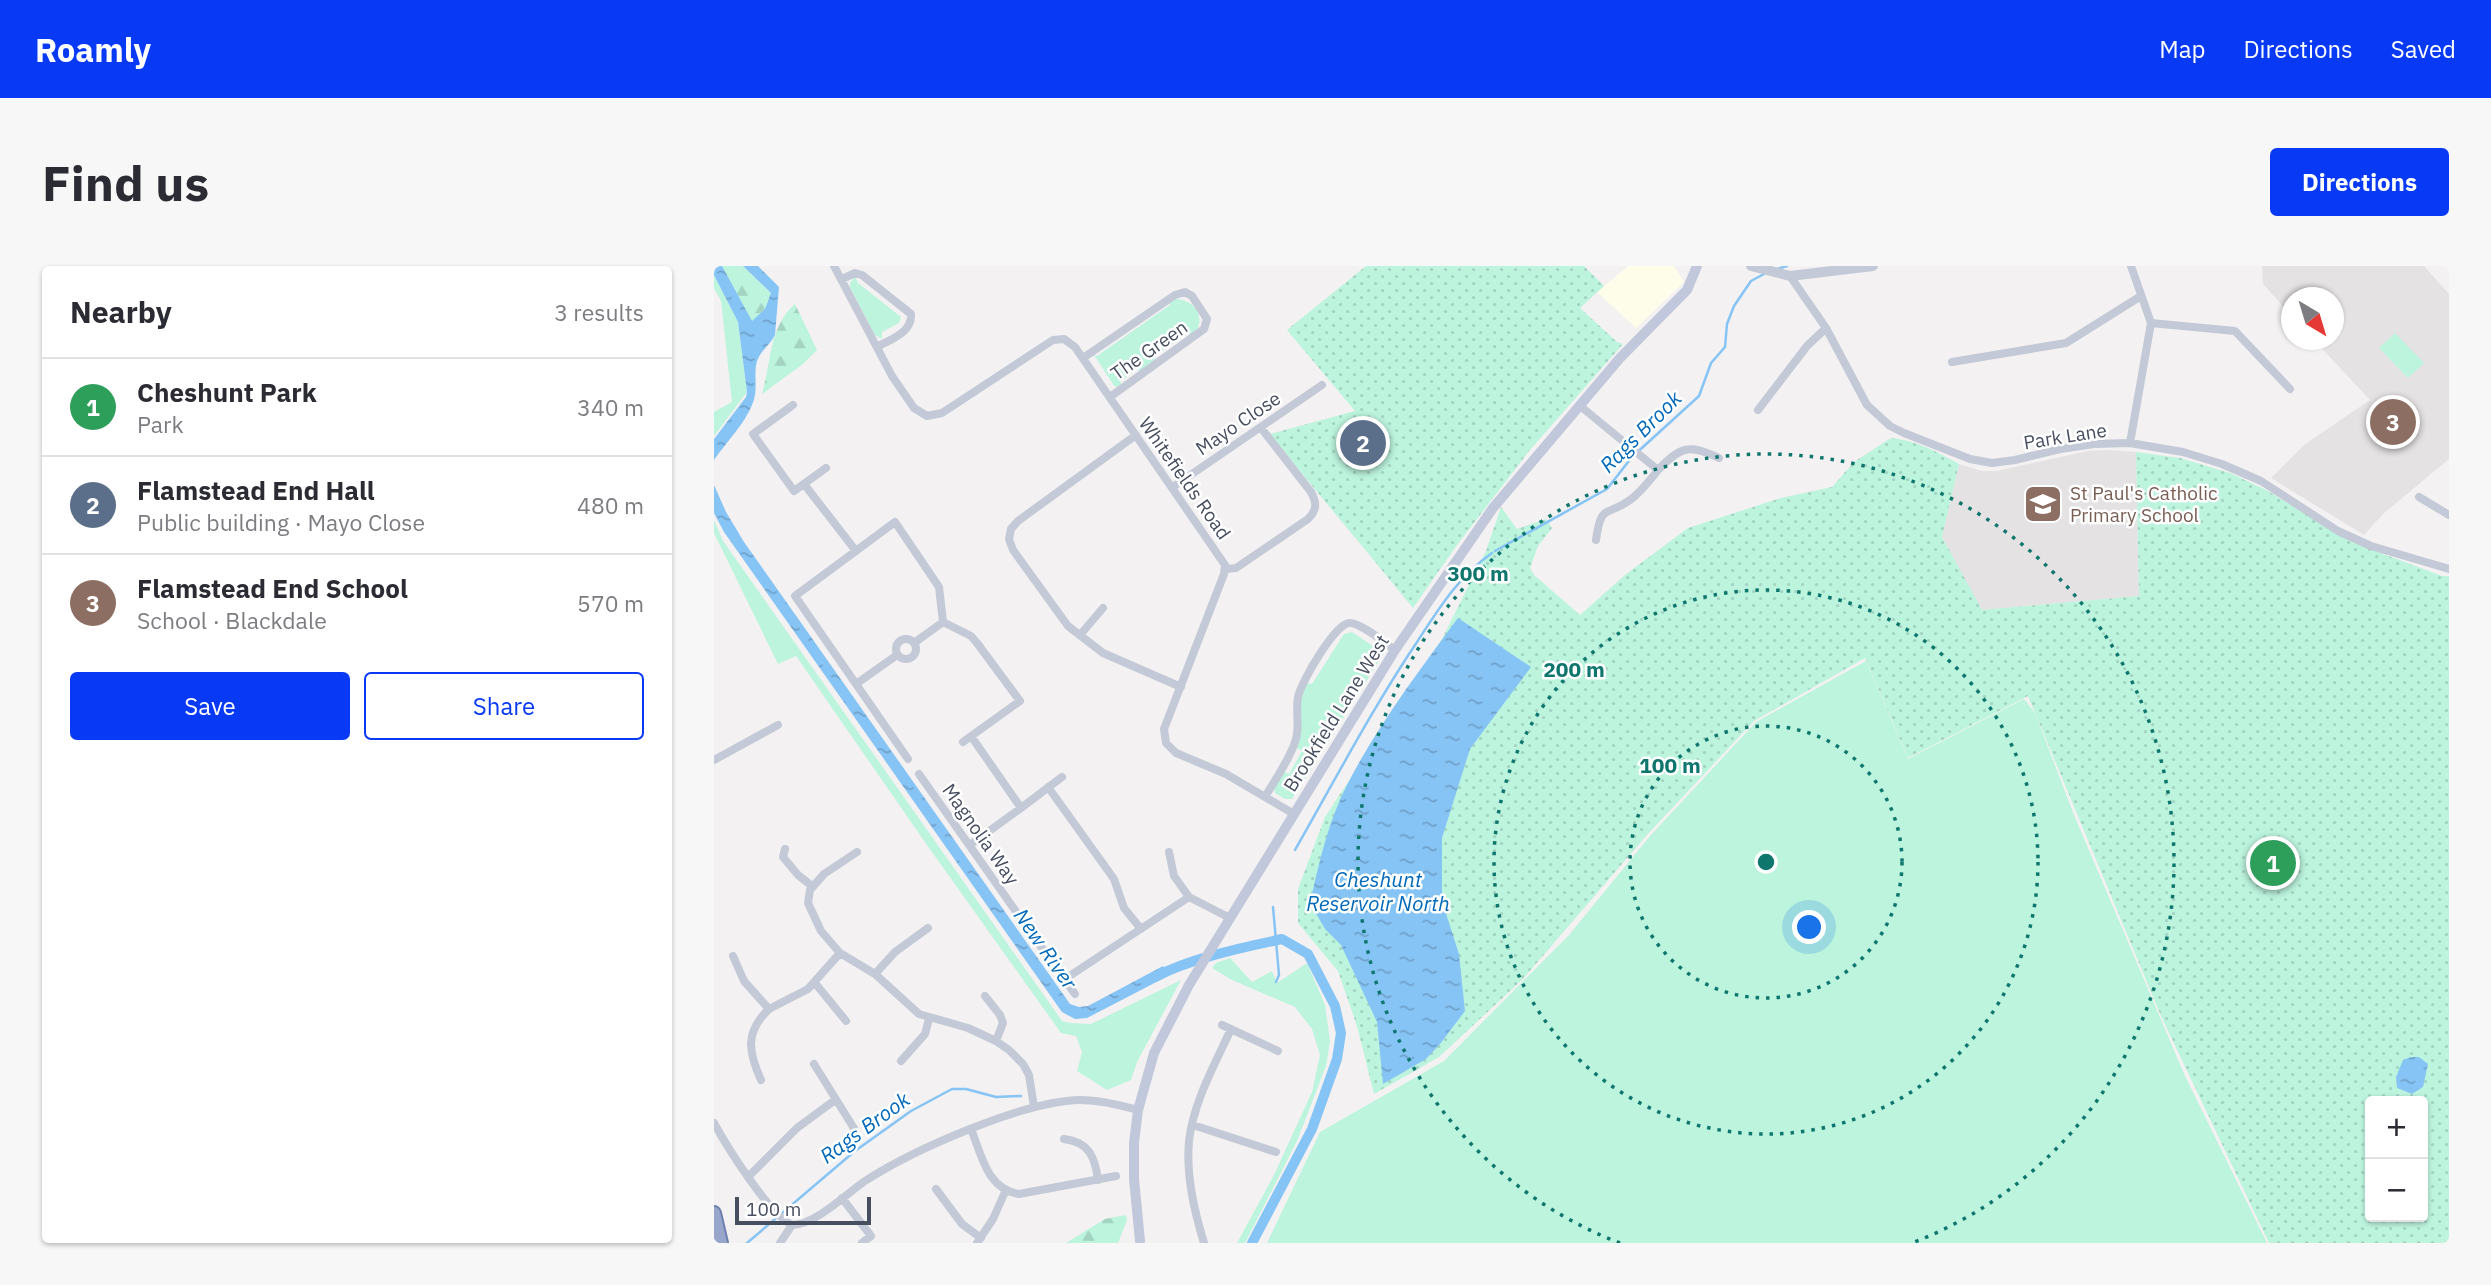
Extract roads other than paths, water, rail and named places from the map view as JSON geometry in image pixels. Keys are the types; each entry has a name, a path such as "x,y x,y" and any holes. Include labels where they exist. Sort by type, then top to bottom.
{"highway":[{"path":"714,1213 722,1243"}],"main road":[{"name":"Brookfield Lane West","path":"1139,1242 1134,1179 1138,1110 1154,1053 1195,975 1395,650 1493,508 1579,405 1643,333 1687,289 1697,266"}],"street":[{"name":"Whitefields Road","path":"834,266 892,376 914,408 927,416 942,413 1053,340 1069,341 1220,555 1226,569 1164,729 1164,739 1168,747 1176,753 1226,774 1294,814"},
{"path":"1755,267 1786,275 1873,266"},
{"path":"2130,443 2151,323 2131,266"},
{"path":"842,279 855,273 862,275 910,312 911,321 906,330 877,347"},
{"name":"Park Lane","path":"1786,275 1826,328 1862,397 1880,418 1904,433 1983,462 2000,462 2078,446 2130,443 2183,452 2222,464 2273,487 2338,531 2371,546 2449,569"},
{"name":"The Green","path":"1083,358 1175,295 1185,292 1192,296 1207,319 1204,330 1110,397"},
{"path":"1952,362 2066,343 2141,296"},
{"path":"2151,323 2235,331 2290,389"},
{"path":"1758,410 1807,346 1826,328"},
{"name":"Mayo Close","path":"1173,487 1322,385"},
{"path":"793,405 753,434 793,491 826,468"},
{"path":"1579,405 1658,470"},
{"path":"1226,569 1236,569 1308,519 1315,510 1316,504 1312,495 1261,428"},
{"path":"1136,435 1030,512 1011,529 1009,539 1028,573 1068,626 1092,646 1122,663 1181,687"},
{"path":"1596,540 1602,514 1629,501 1677,452 1700,449 1719,458"},
{"path":"804,484 856,551"},
{"path":"2419,497 2449,515"},
{"path":"908,759 794,596 895,522 939,587 943,622"},
{"path":"1080,635 1103,608"},
{"path":"914,642 943,622"},
{"path":"943,622 971,636 1020,701 963,742"},
{"path":"1265,797 1296,741 1300,688 1337,629 1349,623 1357,625 1395,650"},
{"path":"908,638 914,642 916,649 913,656 907,659 897,655 895,648 898,641 908,638"},
{"path":"856,684 897,655"},
{"path":"714,760 778,725"},
{"path":"971,736 1021,808"},
{"name":"Magnolia Way","path":"919,774 1075,994"},
{"path":"970,845 1062,777"},
{"path":"1048,788 1115,879 1124,908 1141,929"},
{"path":"785,849 783,857 798,876 812,886"},
{"path":"857,852 824,874 812,886 808,898 811,913 821,930 840,953 875,974 913,1009 929,1019 968,1028 996,1041 1017,1058 1027,1070 1034,1107"},
{"path":"1169,852 1174,876 1189,897 1230,918"},
{"path":"1065,979 1189,897"},
{"path":"875,974 895,952 928,928"},
{"path":"761,1080 754,1063 751,1037 755,1024 769,1009 801,994 815,983 840,953"},
{"path":"733,956 744,981 769,1009"},
{"path":"815,983 846,1021"},
{"path":"985,996 1003,1023 996,1041"},
{"path":"901,1061 925,1034 929,1019"},
{"path":"1222,1025 1279,1051"},
{"path":"1200,1242 1191,1191 1189,1147 1193,1125 1231,1029"},
{"path":"814,1065 855,1130"},
{"path":"749,1175 797,1128 835,1100"},
{"path":"714,1123 725,1143 776,1212 783,1221 792,1225 813,1219 893,1165 971,1129 1034,1107 1078,1100 1106,1101 1138,1110"},
{"path":"1193,1125 1276,1152"},
{"path":"971,1129 990,1175 1005,1192 1018,1194 1116,1176"},
{"path":"1064,1139 1079,1142 1090,1151 1098,1180"},
{"path":"936,1189 962,1224 979,1240 1005,1192"},
{"path":"842,1198 871,1236 862,1243"},
{"path":"780,1243 792,1225"}],"water":[{"path":"714,266 722,266 752,321 765,309 771,293 743,266 758,266 779,287 775,335 757,361 752,405 714,460 714,439 747,392 738,322 714,275"},
{"path":"714,485 744,542 1070,1004 1088,1006 1163,966 1168,976 1087,1018 1075,1019 1062,1012 724,532 714,513"},
{"name":"Cheshunt Reservoir North","path":"1458,618 1531,667 1470,749 1442,838 1442,901 1459,954 1465,1011 1426,1059 1383,1084 1377,1022 1341,945 1325,929 1310,903 1329,828 1347,785 1385,720"},
{"path":"2419,1057 2428,1064 2423,1087 2412,1094 2397,1088 2396,1077 2403,1060"}],"waterway":[{"name":"Rags Brook","path":"1777,269 1787,266"},
{"name":"Rags Brook","path":"1495,551 1607,489 1632,457 1699,396 1711,363 1725,347 1727,324 1734,306 1751,281 1764,274"},
{"name":"Rags Brook","path":"1295,850 1369,719 1433,617 1469,572 1492,553"},
{"name":"Rags Brook","path":"1273,907 1279,975 1276,982"},
{"name":"New River","path":"1155,977 1200,959 1282,939 1308,954 1335,1006 1341,1033 1337,1059 1312,1129 1252,1243"},
{"name":"Rags Brook","path":"747,1243 855,1151 911,1111 952,1089 966,1089 996,1097 1021,1096"}],"place":[{"name":"Flamstead End School","path":"2393,422"},
{"name":"Flamstead End Hall","path":"1363,443"},
{"name":"St Paul's Catholic Primary School","path":"2043,504"},
{"name":"Cheshunt Park","path":"2273,863"}]}
